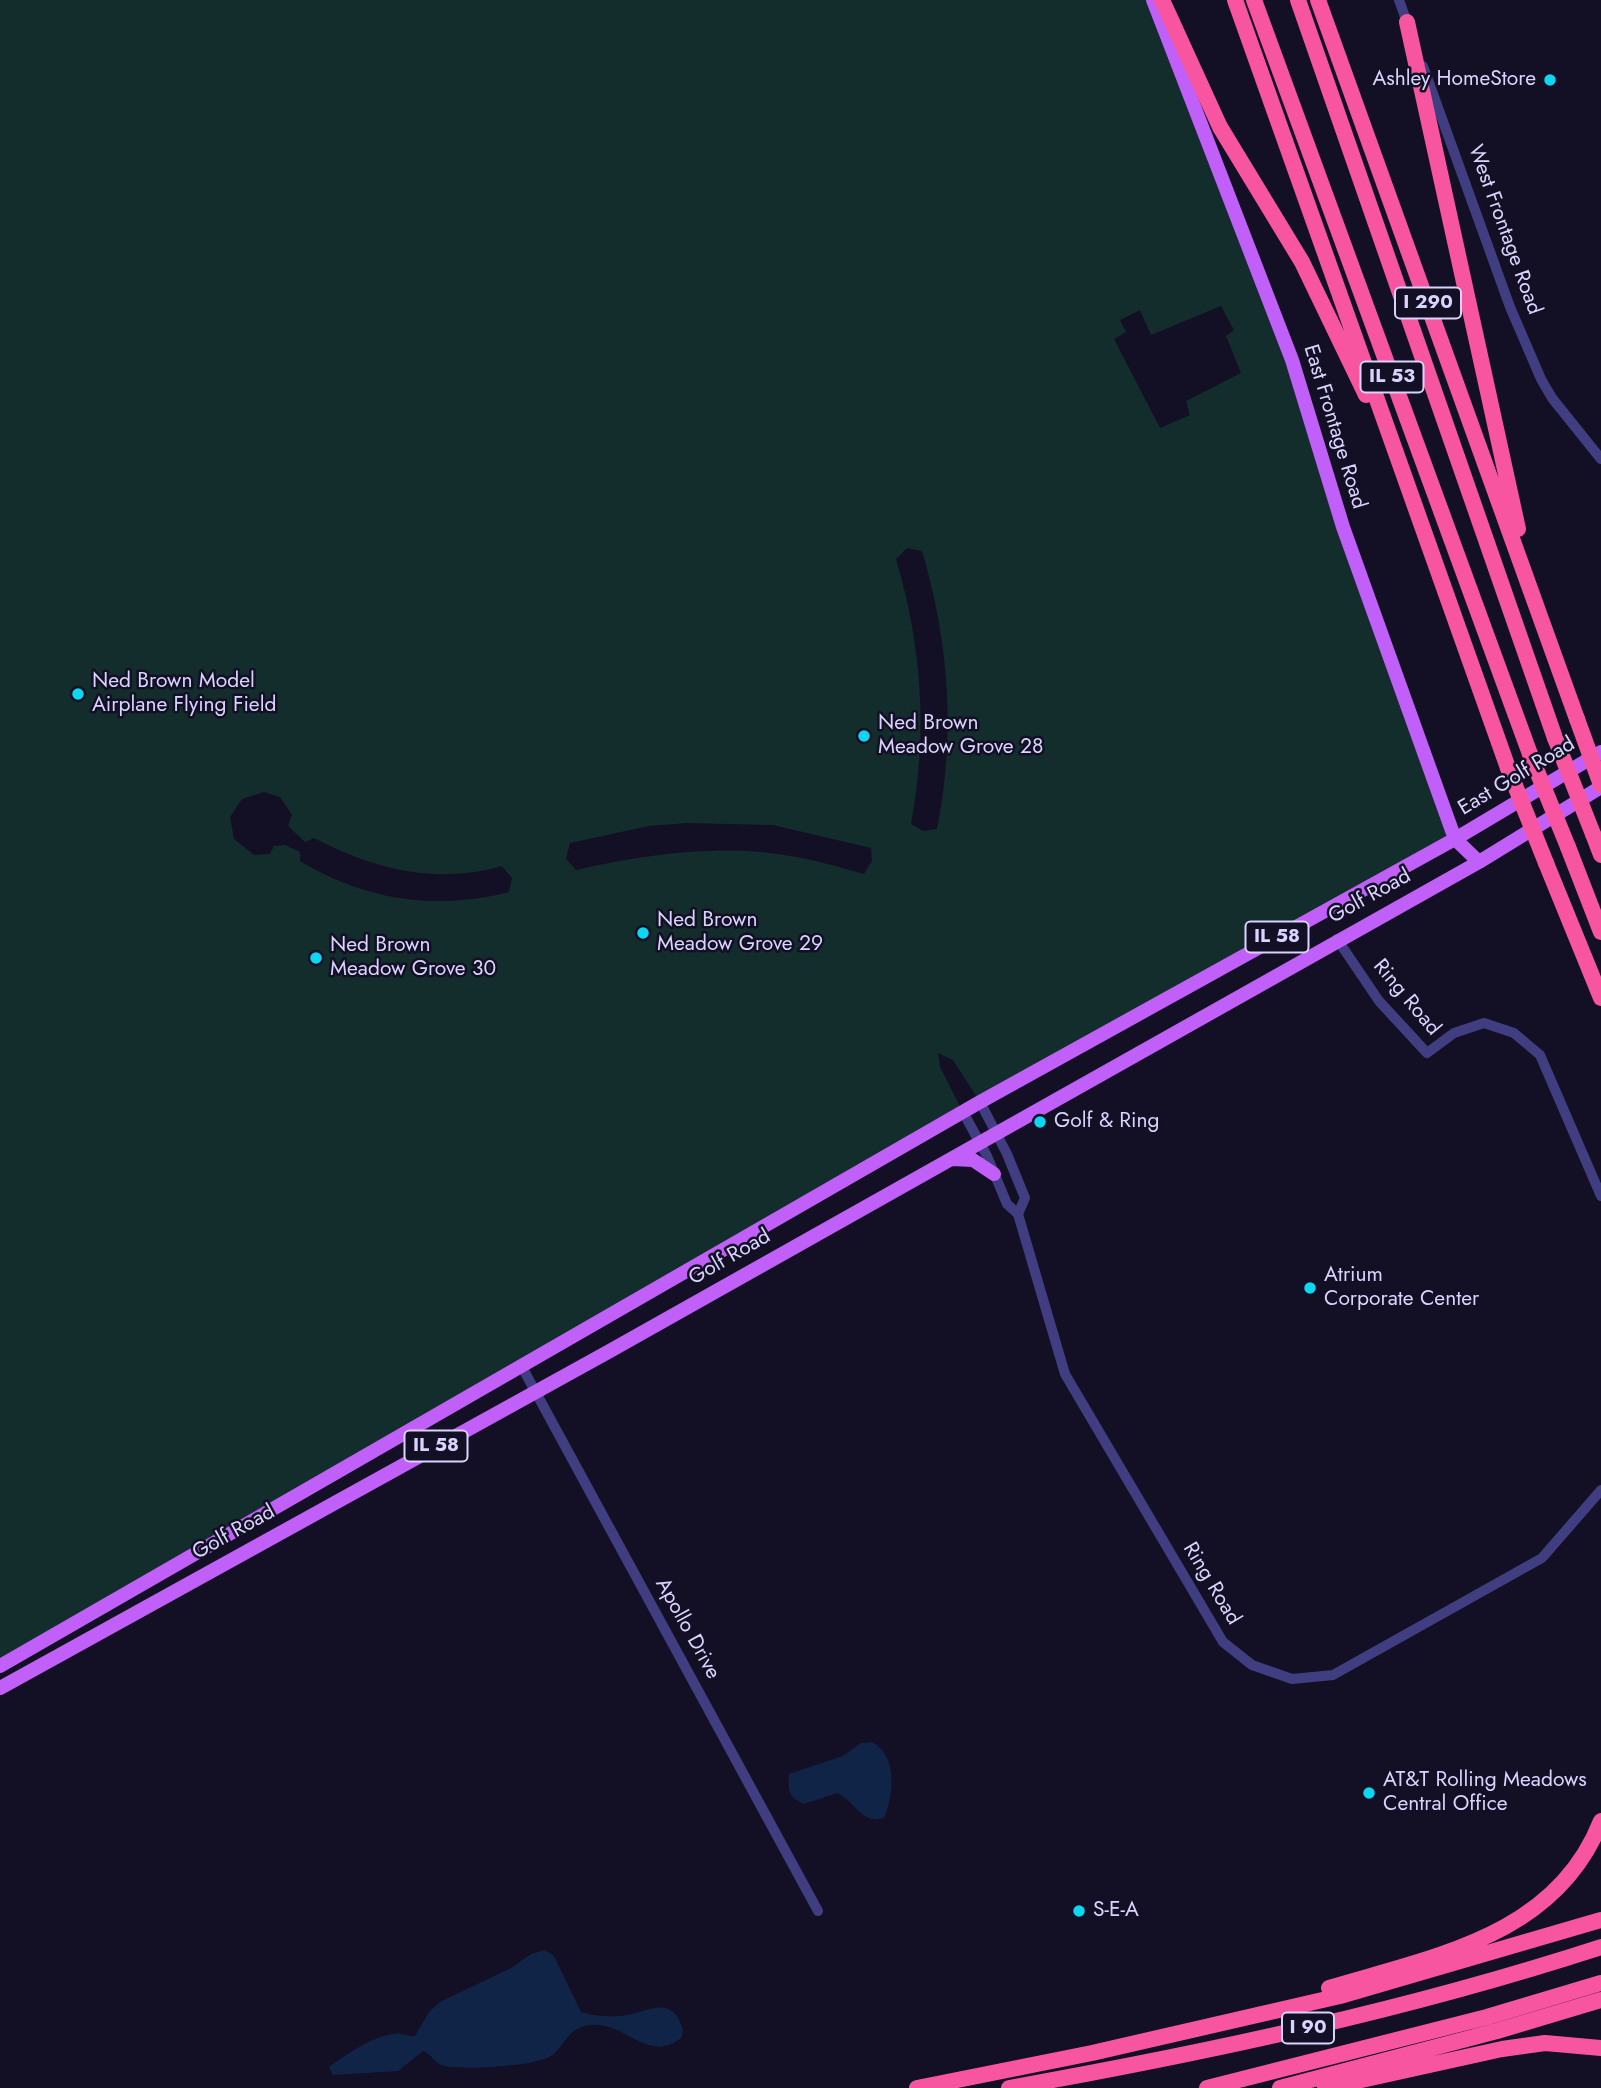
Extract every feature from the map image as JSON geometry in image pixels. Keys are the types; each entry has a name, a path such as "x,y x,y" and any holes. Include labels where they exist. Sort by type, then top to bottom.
{"highway":[{"path":"1162,0 1220,127 1302,262 1402,472"},
{"path":"1235,0 1508,768 1601,998"},
{"name":"IL 53","path":"1254,0 1530,754 1601,932"},
{"name":"IL 53","path":"1298,0 1555,738 1601,855"},
{"name":"I 290","path":"1318,0 1601,786"},
{"path":"1406,22 1537,606"},
{"path":"1223,2022 1429,1957 1506,1929 1527,1916 1565,1881 1589,1848 1601,1821"},
{"path":"917,2088 1092,2053 1340,1996 1601,1920"},
{"name":"I 90","path":"1009,2088 1218,2050 1423,2000 1601,1947"},
{"name":"I 90","path":"1207,2088 1487,2017 1601,1983"},
{"path":"1280,2088 1432,2049 1601,2000"},
{"path":"1325,2088 1502,2049 1545,2043 1601,2048"}],"main road":[{"name":"East Frontage Road","path":"1153,0 1292,360 1343,527 1455,839 1479,862"},
{"name":"East Golf Road","path":"1455,839 1601,752"},
{"name":"IL 58","path":"1479,862 1601,786"},
{"name":"Golf Road","path":"0,1666 962,1112 1455,839"},
{"name":"Golf Road","path":"0,1688 536,1392 1337,939 1479,862"},
{"path":"950,1159 973,1160 994,1174"}],"street":[{"name":"West Frontage Road","path":"1399,0 1510,307 1541,379 1552,398 1601,459"},
{"name":"Ring Road","path":"1337,939 1379,1001 1427,1053 1454,1033 1484,1023 1514,1034 1540,1055 1601,1196"},
{"name":"Ring Road","path":"980,1102 997,1133 1025,1198 1018,1214"},
{"name":"Ring Road","path":"962,1112 1007,1204 1018,1214 1065,1374 1223,1642 1252,1665 1292,1679 1333,1675 1542,1558 1601,1490"},
{"name":"Apollo Drive","path":"522,1367 818,1911"}],"green space":[{"path":"0,0 1152,0 1245,232 1455,839 980,1102 953,1060 938,1053 940,1067 963,1112 0,1666","holes":["1221,306 1234,330 1226,336 1241,373 1186,401 1190,415 1160,428 1114,339 1126,332 1120,320 1140,310 1151,335","907,548 922,551 944,654 948,724 943,794 937,829 923,831 911,824 919,757 920,690 912,625 896,559","264,792 280,797 292,815 288,826 305,842 314,838 359,858 405,871 429,874 477,872 502,866 512,878 509,892 455,901 428,901 375,893 324,874 300,861 300,852 285,845 274,846 270,854 254,855 234,839 230,817 242,799","687,823 773,825 871,848 872,861 864,874 796,857 713,851 658,855 576,870 566,859 570,843 649,826"]}],"water":[{"path":"872,1742 886,1756 890,1766 890,1798 884,1818 869,1818 863,1815 837,1793 804,1804 792,1796 789,1774 843,1756 861,1743"},
{"path":"545,1950 554,1956 581,2012 616,2016 663,2008 675,2014 680,2022 683,2030 681,2038 669,2045 658,2047 647,2045 615,2029 592,2025 574,2031 555,2053 535,2062 454,2067 441,2065 423,2051 398,2071 333,2075 329,2067 360,2047 394,2034 415,2036 429,2012 440,2002 513,1967 531,1954"}],"place":[{"name":"Ashley HomeStore","path":"1550,80"},
{"name":"Ned Brown Model Airplane Flying Field","path":"78,694"},
{"name":"Ned Brown Meadow Grove 28","path":"864,736"},
{"name":"Ned Brown Meadow Grove 29","path":"643,933"},
{"name":"Ned Brown Meadow Grove 30","path":"316,958"},
{"name":"Golf & Ring","path":"1040,1122"},
{"name":"Atrium Corporate Center","path":"1310,1288"},
{"name":"AT&T Rolling Meadows Central Office","path":"1369,1793"},
{"name":"S-E-A","path":"1079,1911"}]}
